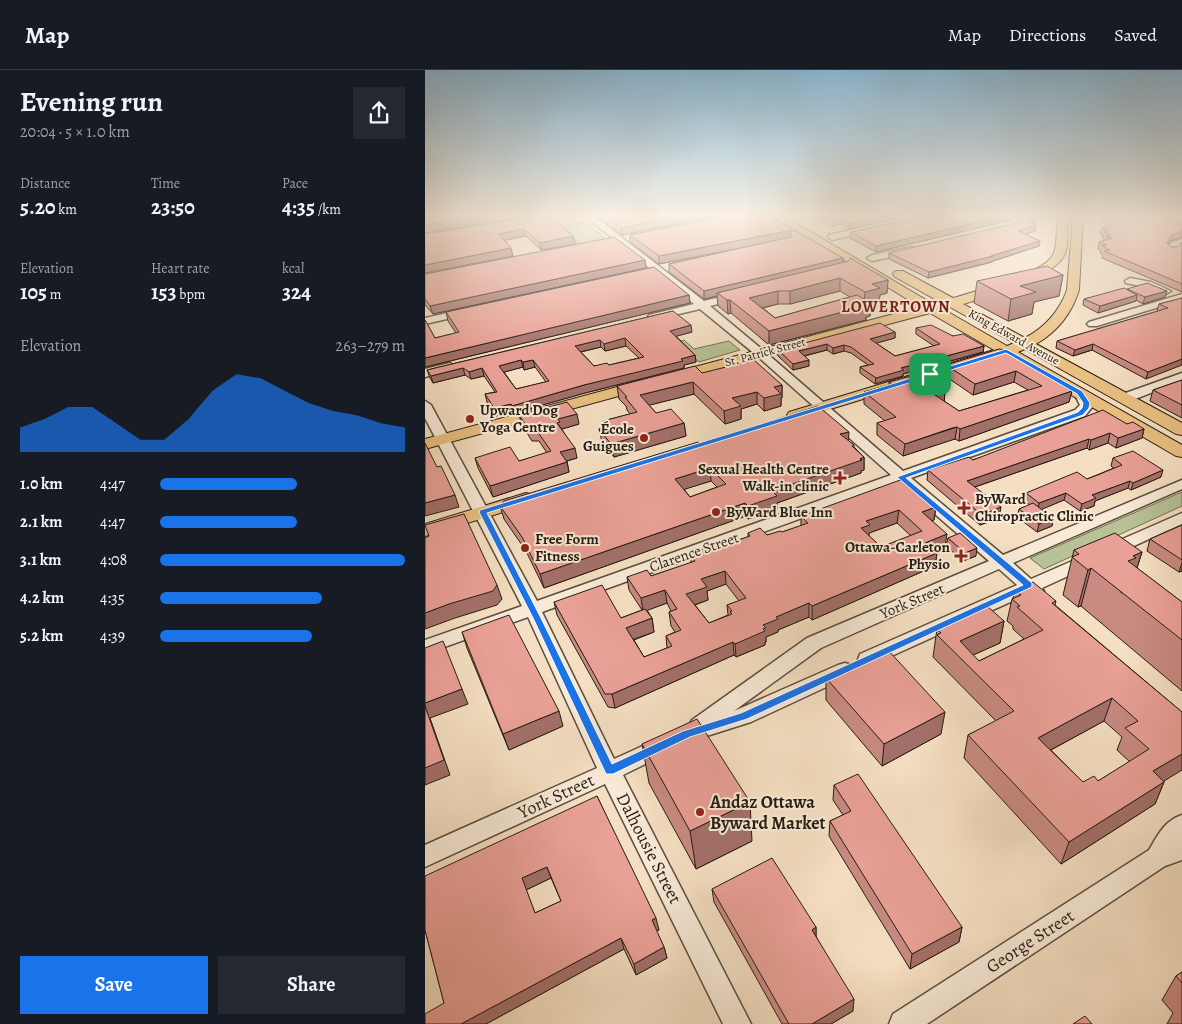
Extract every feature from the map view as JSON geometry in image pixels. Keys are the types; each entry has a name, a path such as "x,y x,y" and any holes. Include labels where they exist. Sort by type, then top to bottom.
{"main road":[{"name":"King Edward Avenue","path":"858,261 931,308 1182,452"},
{"name":"King Edward Avenue","path":"876,261 1182,430"},
{"name":"St. Patrick Street","path":"425,444 951,303 1032,276 1051,265 1054,261"},
{"path":"775,421 1025,344 1041,335 1055,323 1070,299 1075,284 1076,261"},
{"path":"1032,276 1055,282 1070,299"},
{"path":"929,290 959,294 989,290"},
{"path":"425,530 539,494"}],"street":[{"path":"645,261 760,353 901,477 1046,600"},
{"path":"646,272 669,267"},
{"path":"1130,280 1156,287 1182,298"},
{"path":"641,320 749,293"},
{"path":"1093,324 1182,298"},
{"path":"425,321 477,309"},
{"path":"425,374 461,364"},
{"path":"1125,398 1182,377"},
{"name":"Clarence Street","path":"425,648 1081,413 1086,408 1086,403 1079,393"},
{"name":"Dalhousie Street","path":"425,405 483,512 532,609 737,1024"},
{"name":"York Street","path":"687,734 814,643 1182,484"},
{"name":"York Street","path":"425,856 568,792 687,734 744,716 1029,585 1182,518"},
{"name":"George Street","path":"1157,858 1170,836 1182,825"},
{"name":"George Street","path":"903,1024 1157,858 1182,849"}],"green space":[{"path":"684,340 694,349 729,341 740,350 699,362 677,342"},
{"path":"1182,492 1182,506 1044,569 1030,558"}],"building":[{"path":"425,261 448,261 425,265"},
{"path":"494,261 643,261 430,306 425,299 425,274"},
{"path":"685,261 832,261 704,291 669,264"},
{"path":"854,261 888,280 872,284 880,288 865,292 840,278 790,291 778,291 749,298 775,318 857,295 871,303 864,304 866,306 769,331 730,300 717,293"},
{"path":"905,261 975,261 929,272"},
{"path":"1127,261 1182,261 1182,284"},
{"path":"1047,266 1063,275 1020,286 1036,292 1011,299 977,281"},
{"path":"654,267 689,295 425,358 425,320 435,338 459,332 446,312"},
{"path":"1147,283 1167,291 1145,297 1127,289"},
{"path":"1124,288 1137,295 1100,306 1084,299"},
{"path":"1182,298 1182,359 1148,372 1093,344 1075,350 1057,341 1168,308 1159,304"},
{"path":"673,311 691,325 670,331 695,355 681,359 683,361 584,385 512,406 511,404 494,408 485,394 497,392 482,368 469,372 463,368 431,376 427,370","holes":["625,338 644,357 609,365 607,363 594,366 575,346 600,340 604,344","521,360 523,362 533,360 549,381 516,389 499,366"]},
{"path":"880,323 895,332 870,339 895,356 940,344 916,328 931,325 953,336 963,334 984,346 901,368 904,370 876,378 860,367 874,364 851,347 844,345 833,348 827,344 799,351 809,360 793,364 778,350"},
{"path":"999,349 1005,350 1032,365 1030,366 1072,391 960,429 957,427 952,428 905,444 877,423 896,417 864,392 892,384 889,382 918,374 945,392 935,395 959,411 1042,386 1016,371 975,384 946,365"},
{"path":"754,360 782,385 774,387 781,394 764,398 757,392 732,398 741,406 724,411 693,382 640,395 656,413 671,409 684,423 611,444 599,429 609,427 603,421 637,412 617,386 695,366 702,373"},
{"path":"1182,380 1182,405 1153,390"},
{"path":"567,402 577,414 558,419 560,422 557,423 575,448 560,452 567,462 490,486 475,458 510,447 519,461 551,451 537,431 530,431 519,415"},
{"path":"818,406 849,432 840,434 854,445 852,446 864,457 860,459 862,460 772,491 777,496 748,506 745,503 540,574 522,537 500,506 504,501 698,442 700,444","holes":["710,468 726,484 690,497 675,479"]},
{"path":"1103,410 1127,424 1133,422 1144,429 1118,438 1110,433 1091,440 1089,439 967,481 1001,507 982,515 928,470 969,457 973,460"},
{"path":"425,443 437,467 441,466 455,495 425,503"},
{"path":"1133,451 1163,470 1133,483 1130,481 1092,495 1096,498 1082,504 1066,493 1039,503 1026,493 1077,472 1087,479 1095,476 1122,465 1113,458"},
{"path":"903,479 936,507 922,512 947,534 925,543 937,553 812,606 809,603 776,617 778,619 763,625 766,628 763,629 765,631 735,644 733,642 612,694 605,694 554,602 602,585 621,618 645,609 652,618 626,628 644,657 672,646 666,636 681,630 669,612 677,609 665,590 641,598 627,577 647,570 651,576 695,561 690,554 721,542 723,545 750,536 748,533 760,528 767,535 808,523 801,516","holes":["899,510 922,531 881,547 861,528 870,525 866,521","725,571 746,598 727,605 732,614 709,623 686,594 707,587 701,579"]},
{"path":"1033,503 1053,518 1039,524 1019,509"},
{"path":"464,514 497,585 493,591 425,613 425,538 429,536 425,525"},
{"path":"1182,525 1182,560 1150,539"},
{"path":"960,533 977,548 965,553 948,538"},
{"path":"1115,533 1142,552 1133,556 1136,558 1128,561 1182,602 1182,640 1091,568 1088,570 1072,557 1079,554 1074,550"},
{"path":"1033,582 1056,601 1052,603 1182,712 1182,754 1153,771 1164,782 1069,842 968,735 1014,711 937,635 941,633 937,629 987,606 1004,621 960,641 979,661 1043,630 1017,607 1020,606 1012,599 1021,595 1015,590","holes":["1112,698 1138,721 1125,728 1149,749 1098,781 1094,776 1083,782 1038,738"]},
{"path":"509,615 559,711 503,734 462,632"},
{"path":"443,641 462,689 425,703 425,648"},
{"path":"887,649 945,712 884,744 826,678"},
{"path":"425,706 444,760 425,768"},
{"path":"697,719 750,802 690,831 642,744"},
{"path":"858,774 962,927 912,954 830,821 851,811 834,785"},
{"path":"597,796 656,918 652,920 664,947 634,964 621,938 461,1024 425,1024 425,1014 444,1003 425,930 425,876","holes":["547,867 561,901 535,913 522,878"]},
{"path":"772,858 816,927 812,930 854,999 812,1024 789,1024 712,889"},
{"path":"1182,972 1182,983 1176,976"},
{"path":"1085,1016 1092,1024 1073,1024"}],"place":[{"name":"Upward Dog Yoga Centre","path":"470,419"},
{"name":"École Guigues","path":"644,438"},
{"name":"Sexual Health Centre Walk-in clinic","path":"840,478"},
{"name":"ByWard Chiropractic Clinic","path":"964,508"},
{"name":"ByWard Blue Inn","path":"716,512"},
{"name":"Free Form Fitness","path":"525,548"},
{"name":"Ottawa-Carleton Physio","path":"961,556"},
{"name":"Andaz Ottawa Byward Market","path":"700,812"}],"district":[{"name":"LOWERTOWN","path":"896,307"}],"route":[{"path":"1006,351 1079,393 1085,399 1087,406 1081,413 901,477 1029,585 744,716 687,734 610,770 538,620 483,512 930,374 1006,351"}]}
